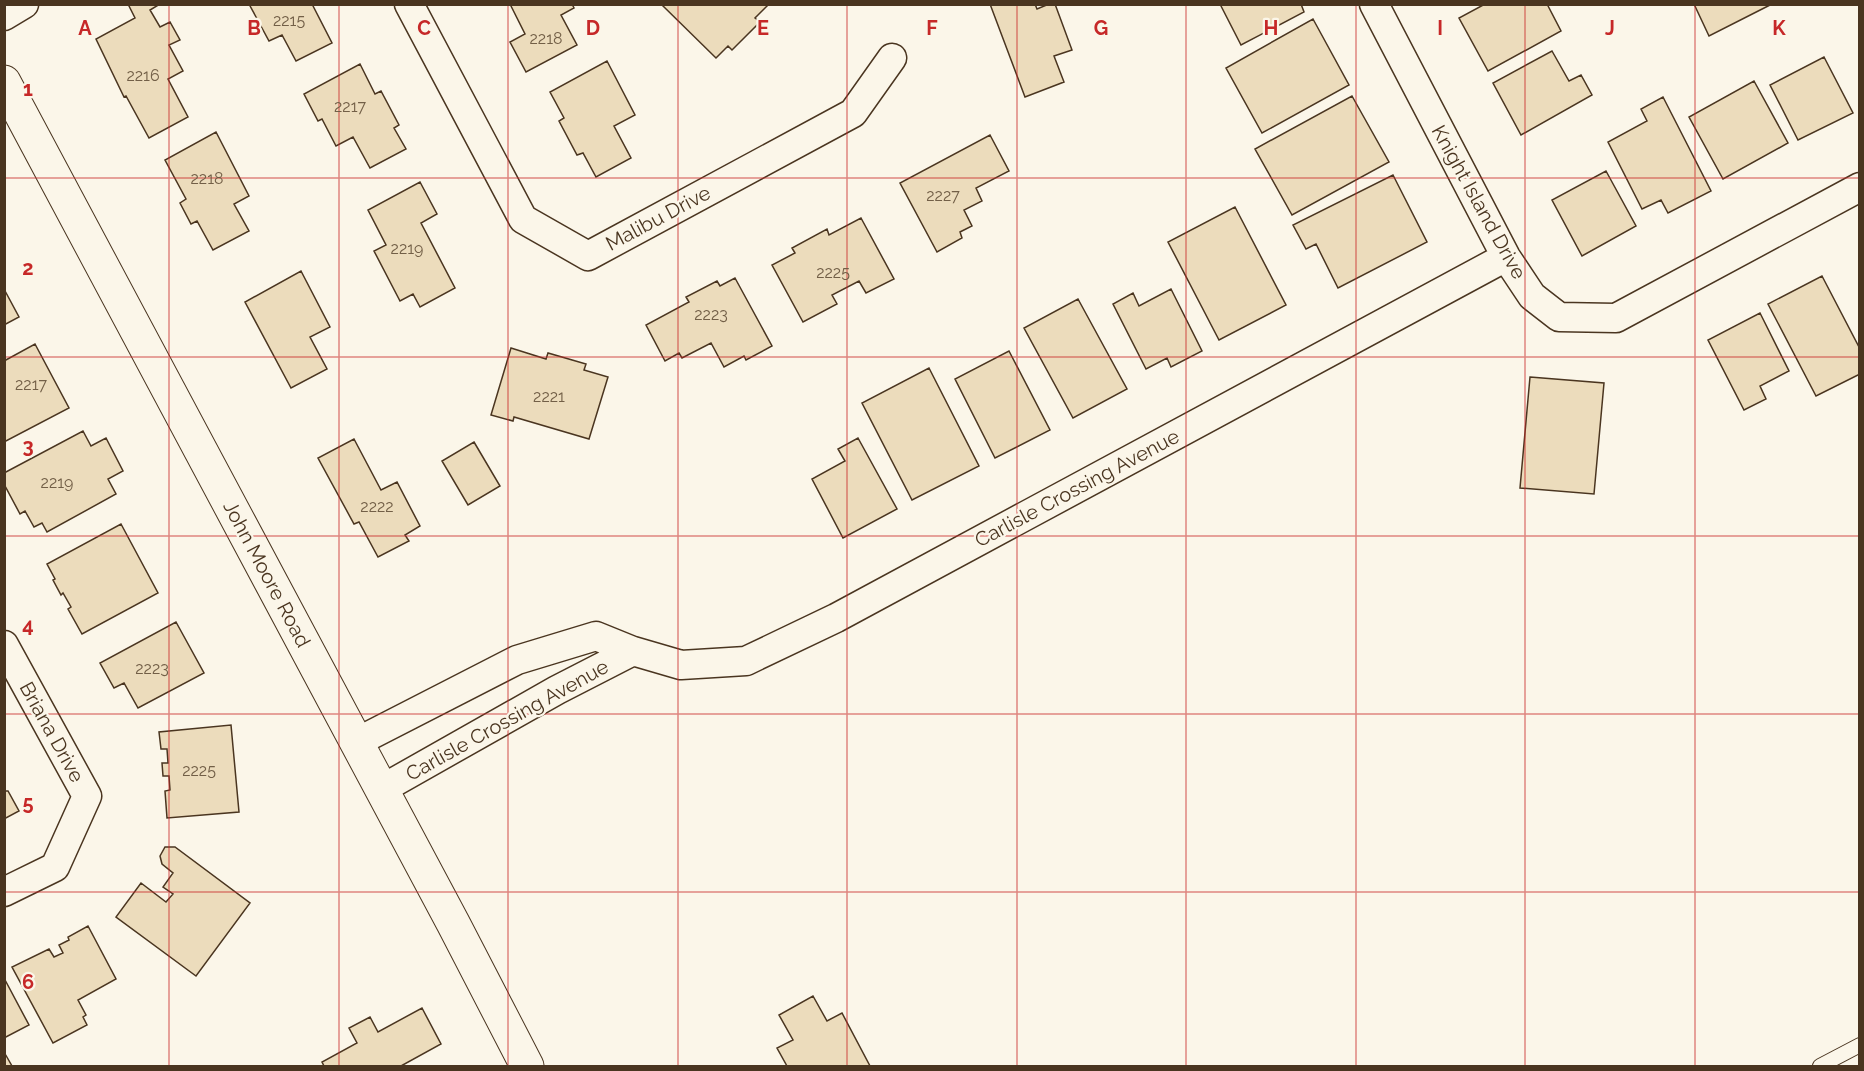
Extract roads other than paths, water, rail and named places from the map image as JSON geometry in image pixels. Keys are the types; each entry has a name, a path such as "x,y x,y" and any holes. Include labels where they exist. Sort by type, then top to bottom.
{"street":[{"path":"4,16 24,4"},
{"name":"Malibu Drive","path":"409,4 523,219 588,255 853,113 892,58"},
{"name":"Knight Island Drive","path":"1374,4 1506,256 1532,296 1559,317 1616,318 1860,187"},
{"name":"John Moore Road","path":"4,82 382,789 527,1066"},
{"name":"Carlisle Crossing Avenue","path":"357,742 517,660 596,636 633,651 681,665 746,661 836,618 1506,256"},
{"name":"Briana Drive","path":"4,645 87,796 55,867 4,892"},
{"name":"Carlisle Crossing Avenue","path":"382,789 557,690 633,651"}],"lane":[{"path":"1820,1066 1860,1045"}]}
